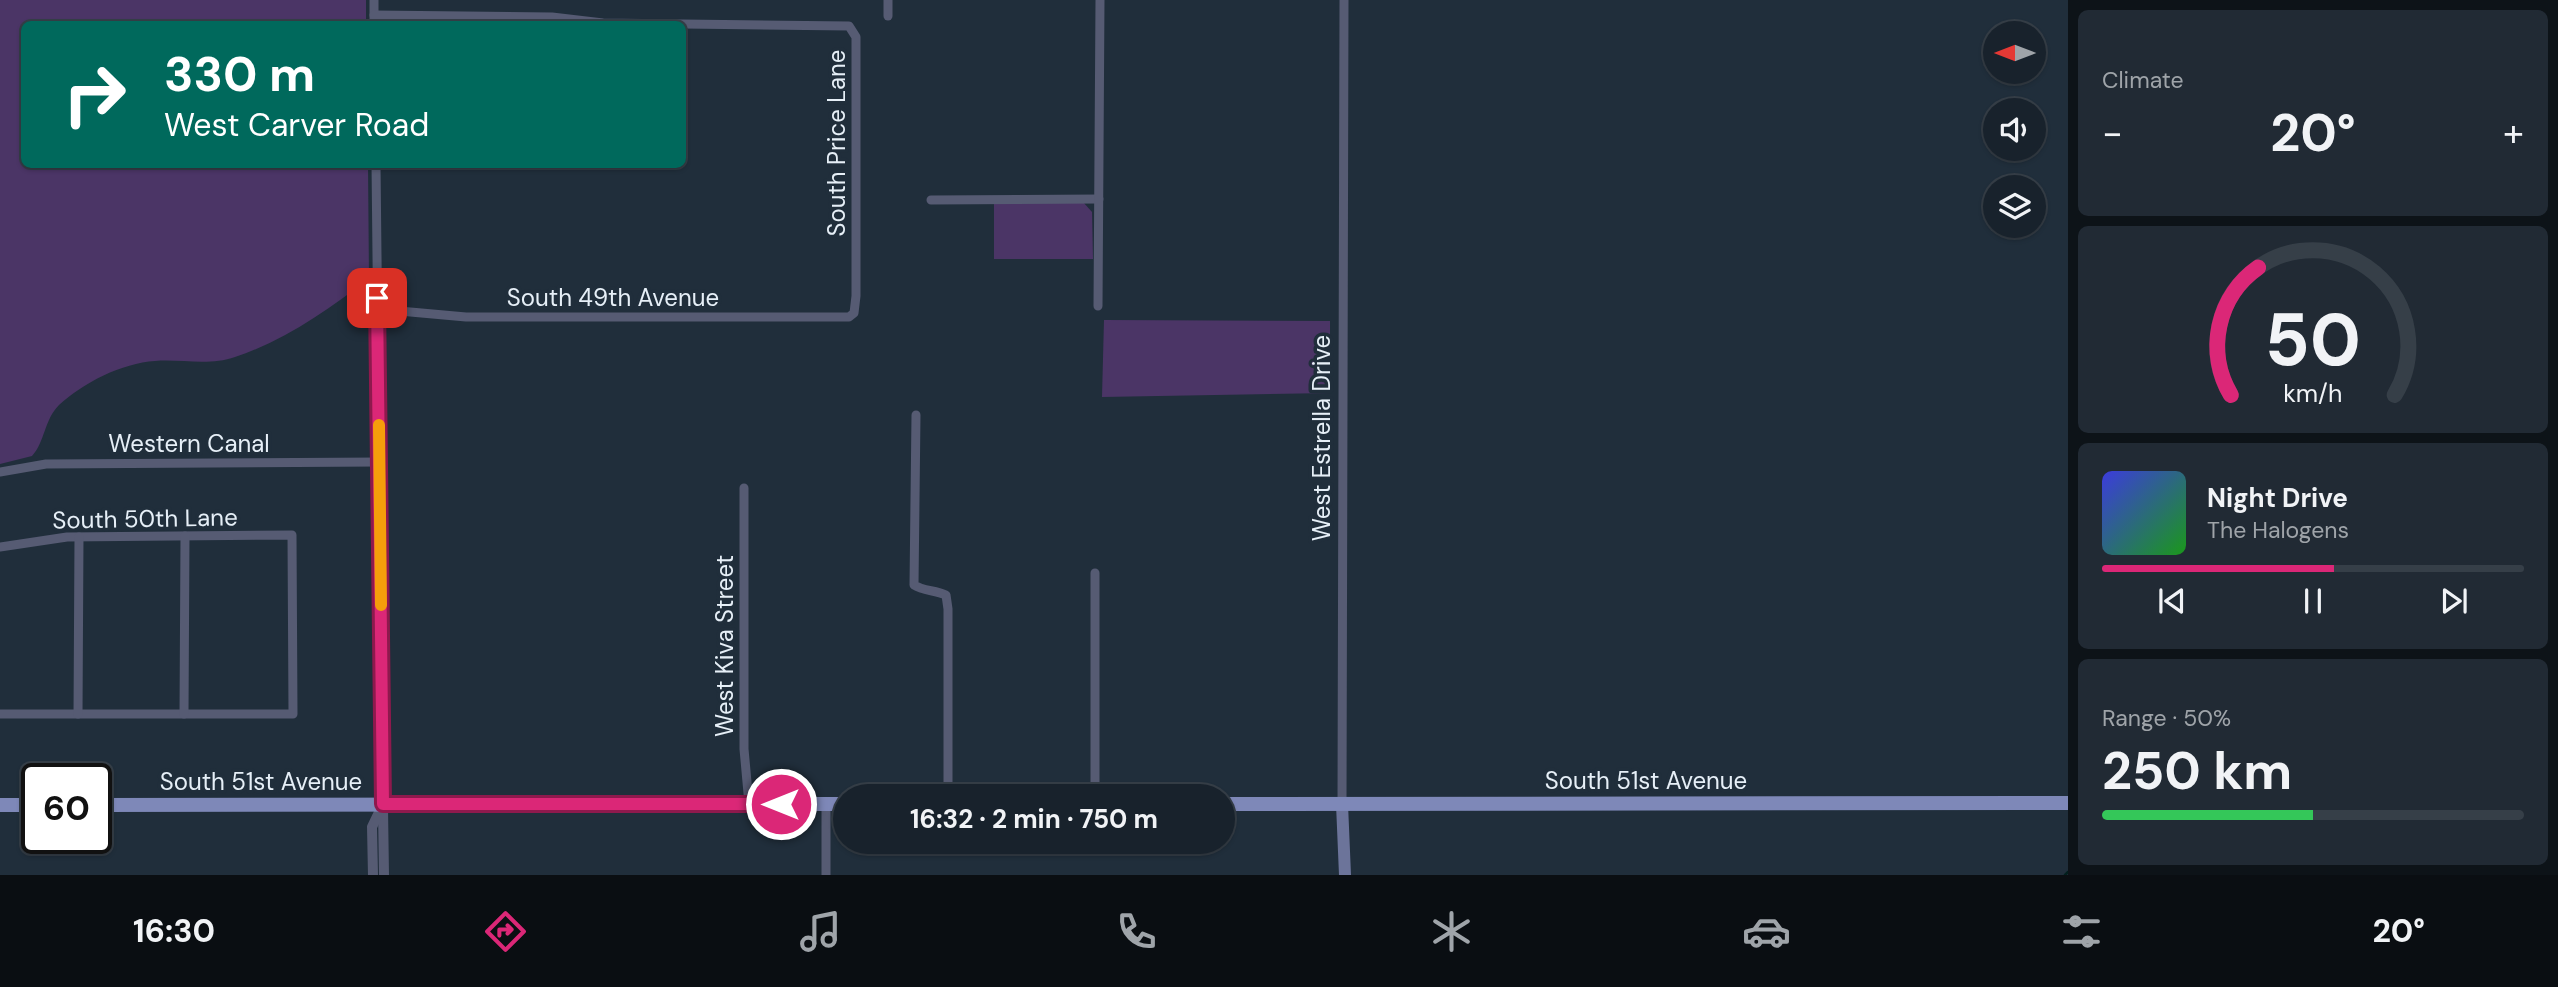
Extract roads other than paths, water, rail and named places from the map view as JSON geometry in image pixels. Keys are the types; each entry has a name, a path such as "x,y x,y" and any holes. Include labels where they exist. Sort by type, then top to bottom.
{"main road":[{"name":"South 51st Avenue","path":"1235,804 2068,803"},
{"name":"South 51st Avenue","path":"112,805 833,804"},
{"name":"West Estrella Drive","path":"1342,804 1345,875"},
{"path":"0,805 21,805"}],"street":[{"path":"374,0 379,17"},
{"path":"888,0 888,16"},
{"path":"1098,306 1100,0"},
{"name":"West Estrella Drive","path":"1342,804 1344,0"},
{"name":"South Price Lane","path":"379,17 552,17 586,21"},
{"name":"South Price Lane","path":"686,24 849,26 856,37 856,296 854,313 849,317"},
{"path":"376,168 384,875"},
{"path":"931,200 1099,199"},
{"name":"South 49th Avenue","path":"377,309 466,317 849,317"},
{"path":"916,415 914,584 921,590 934,589 946,595 948,784"},
{"name":"Western Canal","path":"0,472 46,464 379,462"},
{"name":"West Kiva Street","path":"744,488 744,749 750,804"},
{"name":"South 50th Lane","path":"0,547 79,537 292,535 293,714 184,714"},
{"path":"0,714 184,714 185,536"},
{"path":"78,714 79,537"},
{"path":"1095,573 1096,784"},
{"path":"373,875 372,827 383,804"},
{"path":"826,804 826,875"}],"waterway":[{"path":"2065,875 2068,872"}]}
